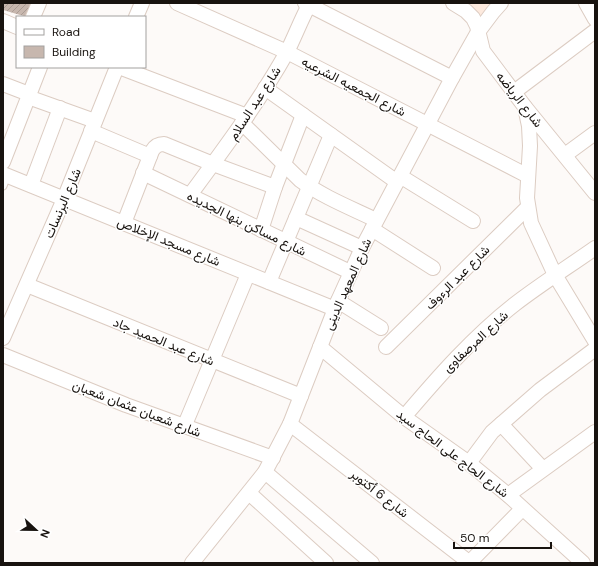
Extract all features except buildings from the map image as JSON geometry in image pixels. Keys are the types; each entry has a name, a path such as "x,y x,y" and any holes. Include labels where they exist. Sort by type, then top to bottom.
{"street":[{"path":"33,16 39,3"},
{"path":"136,16 142,3"},
{"name":"شارع الجمعيه الشرعيه","path":"177,3 286,52 528,176"},
{"name":"شارع الرياضه","path":"453,3 466,10 472,18 478,32 483,51 525,107 595,193"},
{"name":"شارع المعهد الدينى","path":"194,563 265,472 273,458 290,424 350,272 374,224 478,32 501,3"},
{"path":"586,3 595,19"},
{"path":"307,4 452,78"},
{"name":"شارع عبد السلام","path":"190,195 265,88 286,52 307,4"},
{"path":"3,21 16,27"},
{"path":"514,92 595,31"},
{"path":"3,162 40,68"},
{"name":"شارع البرنسات","path":"3,338 6,323 27,285 118,68"},
{"path":"120,68 244,119 300,180 309,187 374,224 433,268"},
{"path":"3,84 60,108 150,156"},
{"path":"265,88 332,136 398,179 473,221"},
{"path":"525,107 529,126 530,146 527,198 531,223 556,276 593,334"},
{"path":"31,185 60,108"},
{"path":"261,230 275,187 303,115"},
{"path":"565,155 595,133"},
{"path":"269,282 332,136"},
{"path":"124,223 154,146 159,144 164,144 275,187"},
{"name":"شارع مساكن بنها الجديده","path":"143,173 350,272"},
{"name":"شارع مسجد الإخلاص","path":"4,179 31,185 248,274 336,305 381,328"},
{"name":"شارع عبد الرءوف","path":"386,347 528,208"},
{"path":"296,218 362,248"},
{"name":"شارع المرصفاوى","path":"404,417 439,376 475,339 515,304 595,248"},
{"path":"184,427 248,274"},
{"name":"شارع عبد الحميد جاد","path":"27,285 301,396"},
{"name":"شارع الحاج على الحاج سيد","path":"320,347 404,417 469,463 508,495 583,563"},
{"path":"469,463 492,432 540,390 595,349"},
{"name":"شارع شعبان عثمان شعبان","path":"3,356 184,427 273,458"},
{"name":"شارع 6 أكتوبر","path":"290,424 469,563"},
{"path":"501,424 543,469"},
{"path":"508,495 595,432"},
{"path":"265,472 372,563"},
{"path":"249,493 326,563"},
{"path":"469,563 522,508"}],"shaded area":[{"path":"463,3 495,3 481,21"}]}
